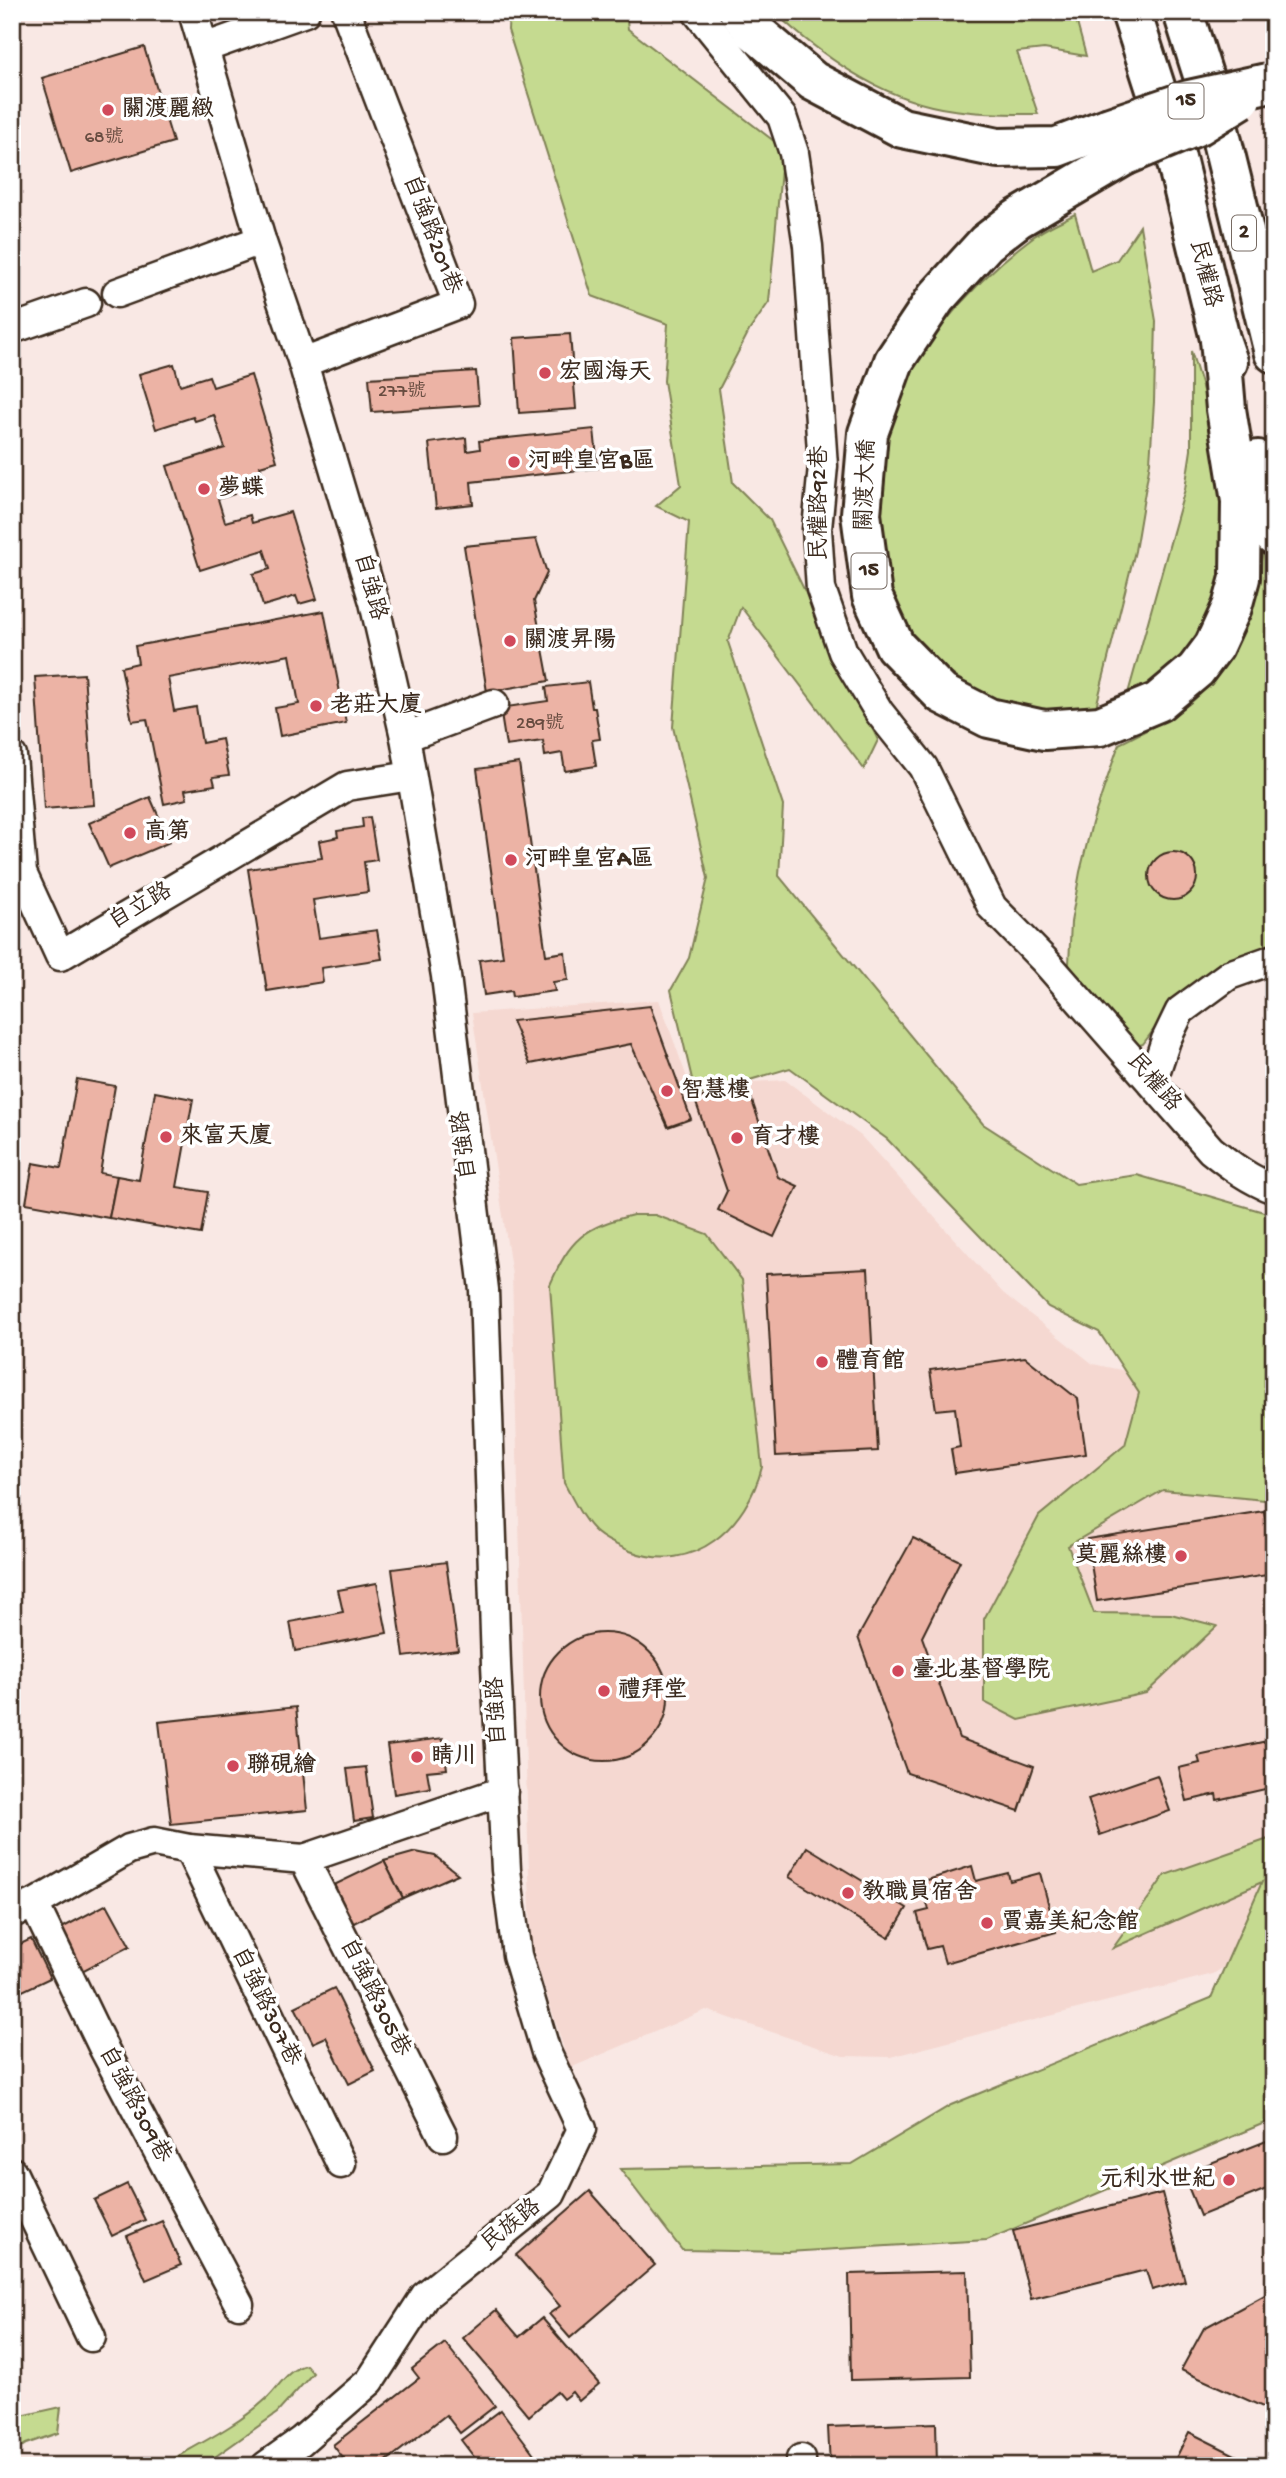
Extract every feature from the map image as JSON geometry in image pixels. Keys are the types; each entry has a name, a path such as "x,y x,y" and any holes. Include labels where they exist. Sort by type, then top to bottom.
{"main road":[{"name":"關渡大橋","path":"739,12 753,30 813,81 902,128 998,148 1115,142"},
{"name":"民權路","path":"1132,12 1169,130 1220,339 1251,429 1274,536"},
{"name":"2","path":"1183,12 1215,113 1274,353"},
{"name":"關渡大橋","path":"1220,339 1226,409 1241,501 1240,578 1233,607 1214,646 1196,670 1158,702 1100,726 1044,730 989,718 942,694 895,646 872,596 861,514 868,433 894,361 936,298 986,243 1115,142 1189,100 1270,82"}],"street":[{"name":"自強路","path":"193,12 261,240 303,363 374,602 405,737 446,976 484,1290 496,1665 503,1791"},
{"path":"204,48 305,12"},
{"name":"自強路201巷","path":"303,363 458,304 346,12"},
{"name":"民權路92巷","path":"697,12 782,117 794,153 808,246 823,467 817,529 821,589 843,652 879,712 923,767 992,907 1045,961"},
{"path":"117,293 261,240"},
{"path":"12,329 86,303"},
{"path":"405,737 494,704"},
{"name":"自立路","path":"12,756 22,873 60,956 347,786 411,776"},
{"path":"1152,1082 1166,1040 1181,1011 1229,975 1274,959"},
{"name":"民權路","path":"1045,961 1211,1150 1258,1183 1274,1189"},
{"path":"23,1908 129,1849 153,1842 189,1849 304,1859 503,1791"},
{"name":"民族路","path":"266,2466 301,2441 370,2381 425,2297 551,2194 582,2129 546,2052 517,1955 506,1870 503,1791"},
{"name":"自強路307巷","path":"189,1849 341,2164"},
{"name":"自強路305巷","path":"304,1859 443,2136"},
{"name":"自強路309巷","path":"23,1908 104,2049 239,2304"},
{"path":"12,2172 90,2337"}],"shaded area":[{"name":"臺北基督學院","path":"659,1000 690,1086 785,1080 861,1136 1003,1293 1093,1364 1255,1399 1274,1406 1274,1936 1213,1974 890,2057 843,2056 706,2010 570,2068 531,1945 512,1275 472,1013"}],"green space":[{"path":"509,12 626,12 628,29 783,148 769,302 749,331 719,389 733,483 770,520 878,740 864,769 741,607 728,642 783,806 779,876 983,1124 1076,1184 1137,1175 1274,1215 1274,1501 1163,1490 1068,1546 1094,1613 1171,1614 1217,1626 1146,1693 1019,1720 984,1702 984,1619 1039,1516 1125,1445 1139,1393 1099,1332 1048,1307 887,1139 790,1068 696,1096 671,990 689,958 708,878 673,727 689,522 656,506 681,485 664,381 668,324 592,296 508,30"},
{"path":"774,12 1074,12 1086,56 1044,49 1017,52 1038,114 953,110 917,102 872,84 831,58"},
{"path":"1075,214 1091,271 1117,260 1140,226 1156,321 1150,462 1135,551 1096,707 1040,710 1012,704 971,687 934,660 918,644 893,610 884,583 872,522 883,433 895,402 924,350 964,300 1007,258 1040,232"},
{"path":"1191,351 1214,427 1222,473 1226,567 1214,613 1191,650 1161,678 1127,697 1185,489 1191,450"},
{"path":"1263,548 1274,597 1274,948 1176,1000 1143,1044 1134,1047 1074,980 1069,964 1071,922 1092,823 1119,744 1185,707 1202,692 1230,656 1248,614"},
{"path":"633,1215 655,1215 707,1234 742,1280 762,1467 755,1489 731,1526 696,1551 676,1557 653,1557 630,1551 604,1538 587,1522 564,1483 550,1285 565,1256 581,1237 590,1230"},
{"path":"1274,1837 1274,2119 987,2240 787,2252 682,2250 620,2169 852,2164 951,2105 1211,1998 1262,1882 1113,1948 1165,1875"},
{"path":"306,2365 313,2373 277,2413 202,2466 161,2466 242,2418 266,2399 288,2375"},
{"path":"61,2407 58,2433 26,2444 12,2453 12,2418"}],"building":[{"name":"關渡麗緻","path":"144,47 173,142 71,173 42,78"},
{"name":"宏國海天","path":"570,334 576,409 519,413 514,338"},
{"name":"夢蝶","path":"174,364 180,385 209,376 213,387 251,375 277,461 260,466 263,475 232,485 234,494 218,499 225,522 250,515 252,523 290,512 317,599 299,604 296,596 263,606 253,574 270,569 264,550 200,570 167,466 225,448 214,415 195,421 193,417 156,429 139,374"},
{"path":"476,371 479,405 372,412 369,378"},
{"name":"河畔皇宮B區","path":"594,429 598,468 471,482 473,504 436,508 429,443 466,438 467,451 480,449 479,441"},
{"name":"關渡昇陽","path":"536,539 547,573 534,601 549,681 487,692 464,546"},
{"name":"老莊大廈","path":"324,611 346,723 280,736 275,708 299,704 290,655 168,678 174,711 196,707 202,743 222,739 229,775 213,777 215,785 185,790 187,799 164,804 147,719 132,721 121,667 138,663 135,646"},
{"path":"84,674 94,805 44,809 35,677"},
{"path":"588,682 600,739 592,740 596,766 565,771 562,753 545,756 543,741 506,746 500,708 548,701 546,687"},
{"name":"河畔皇宮A區","path":"519,763 546,955 565,952 568,980 553,982 555,991 512,997 511,991 484,995 479,960 503,957 477,769"},
{"name":"高第","path":"150,797 170,842 109,868 89,823"},
{"path":"370,817 377,860 364,862 368,892 313,900 319,938 377,930 382,959 321,968 323,982 267,991 248,869 322,858 319,841 338,837 337,831 363,827 362,818"},
{"path":"1173,852 1190,859 1197,876 1190,893 1173,900 1156,893 1149,876 1156,859"},
{"name":"智慧樓","path":"650,1006 691,1119 668,1127 631,1044 530,1064 512,1021"},
{"name":"來富天廈","path":"77,1079 115,1086 100,1173 117,1176 109,1218 26,1203 33,1163 61,1168"},
{"name":"育才樓","path":"748,1089 778,1177 798,1186 774,1237 718,1210 727,1191 695,1100 716,1092 719,1099"},
{"name":"來富天廈","path":"155,1092 193,1099 177,1187 208,1192 201,1234 109,1218 117,1176 139,1180"},
{"name":"體育館","path":"868,1269 878,1451 776,1456 766,1274"},
{"path":"1025,1357 1078,1399 1086,1454 955,1473 951,1449 960,1447 955,1408 936,1410 930,1370"},
{"name":"莫麗絲樓","path":"1264,1511 1274,1574 1097,1601 1087,1539"},
{"path":"913,1538 960,1561 922,1637 959,1738 1034,1766 1019,1811 907,1773 858,1637"},
{"path":"446,1562 458,1650 404,1657 392,1569"},
{"path":"377,1583 387,1633 295,1651 290,1622 343,1612 338,1590"},
{"name":"禮拜堂","path":"604,1633 629,1638 650,1651 663,1672 668,1697 663,1722 650,1743 629,1756 604,1761 579,1756 558,1743 545,1722 540,1697 545,1672 558,1651 579,1638"},
{"name":"聯硯繪","path":"296,1707 307,1810 171,1824 159,1722"},
{"name":"睛川","path":"443,1738 447,1769 427,1771 430,1788 394,1794 387,1745"},
{"path":"1267,1741 1269,1750 1274,1748 1274,1787 1217,1800 1216,1794 1187,1801 1179,1768 1200,1763 1198,1756"},
{"path":"366,1767 373,1818 354,1821 347,1769"},
{"path":"1157,1775 1170,1811 1100,1835 1088,1799"},
{"name":"教職員宿舍","path":"807,1847 907,1908 889,1938 789,1877"},
{"path":"416,1852 435,1856 458,1874 403,1898 384,1861"},
{"path":"384,1861 403,1898 350,1925 330,1887"},
{"name":"賈嘉美紀念館","path":"972,1866 976,1881 1008,1873 1010,1881 1040,1873 1056,1932 945,1963 940,1946 927,1949 917,1913 929,1910 921,1882"},
{"path":"107,1904 130,1946 80,1972 58,1930"},
{"path":"31,1939 50,1978 12,1996 12,1948"},
{"path":"334,1988 375,2071 349,2084 326,2037 313,2043 295,2007"},
{"name":"元利水世紀","path":"1274,2138 1274,2186 1200,2216 1183,2174"},
{"path":"127,2184 145,2220 112,2236 94,2200"},
{"path":"590,2191 655,2265 570,2338 549,2314 560,2306 516,2255"},
{"path":"1162,2193 1185,2281 1152,2290 1146,2270 1031,2299 1013,2231"},
{"path":"162,2221 181,2265 146,2280 127,2236"},
{"path":"967,2271 970,2377 851,2380 849,2274"},
{"path":"1274,2290 1274,2412 1181,2370 1204,2328"},
{"path":"496,2310 519,2337 542,2318 599,2384 579,2401 572,2392 563,2399 557,2392 529,2416 463,2338"},
{"path":"445,2343 495,2406 460,2433 446,2415 380,2466 349,2466 333,2445 419,2378 412,2369"},
{"path":"501,2410 543,2466 481,2466 461,2440"},
{"path":"936,2423 937,2466 830,2466 828,2427"},
{"path":"1189,2432 1257,2466 1172,2466"}],"place":[{"name":"關渡麗緻","path":"108,110"},
{"name":"宏國海天","path":"545,373"},
{"name":"河畔皇宮B區","path":"514,462"},
{"name":"夢蝶","path":"204,489"},
{"name":"關渡昇陽","path":"510,641"},
{"name":"老莊大廈","path":"316,706"},
{"name":"高第","path":"130,833"},
{"name":"河畔皇宮A區","path":"511,860"},
{"name":"智慧樓","path":"667,1091"},
{"name":"來富天廈","path":"166,1137"},
{"name":"育才樓","path":"737,1138"},
{"name":"體育館","path":"822,1362"},
{"name":"莫麗絲樓","path":"1181,1556"},
{"name":"臺北基督學院","path":"898,1671"},
{"name":"禮拜堂","path":"604,1691"},
{"name":"睛川","path":"417,1757"},
{"name":"聯硯繪","path":"233,1766"},
{"name":"教職員宿舍","path":"848,1893"},
{"name":"賈嘉美紀念館","path":"987,1923"},
{"name":"元利水世紀","path":"1229,2180"}]}
